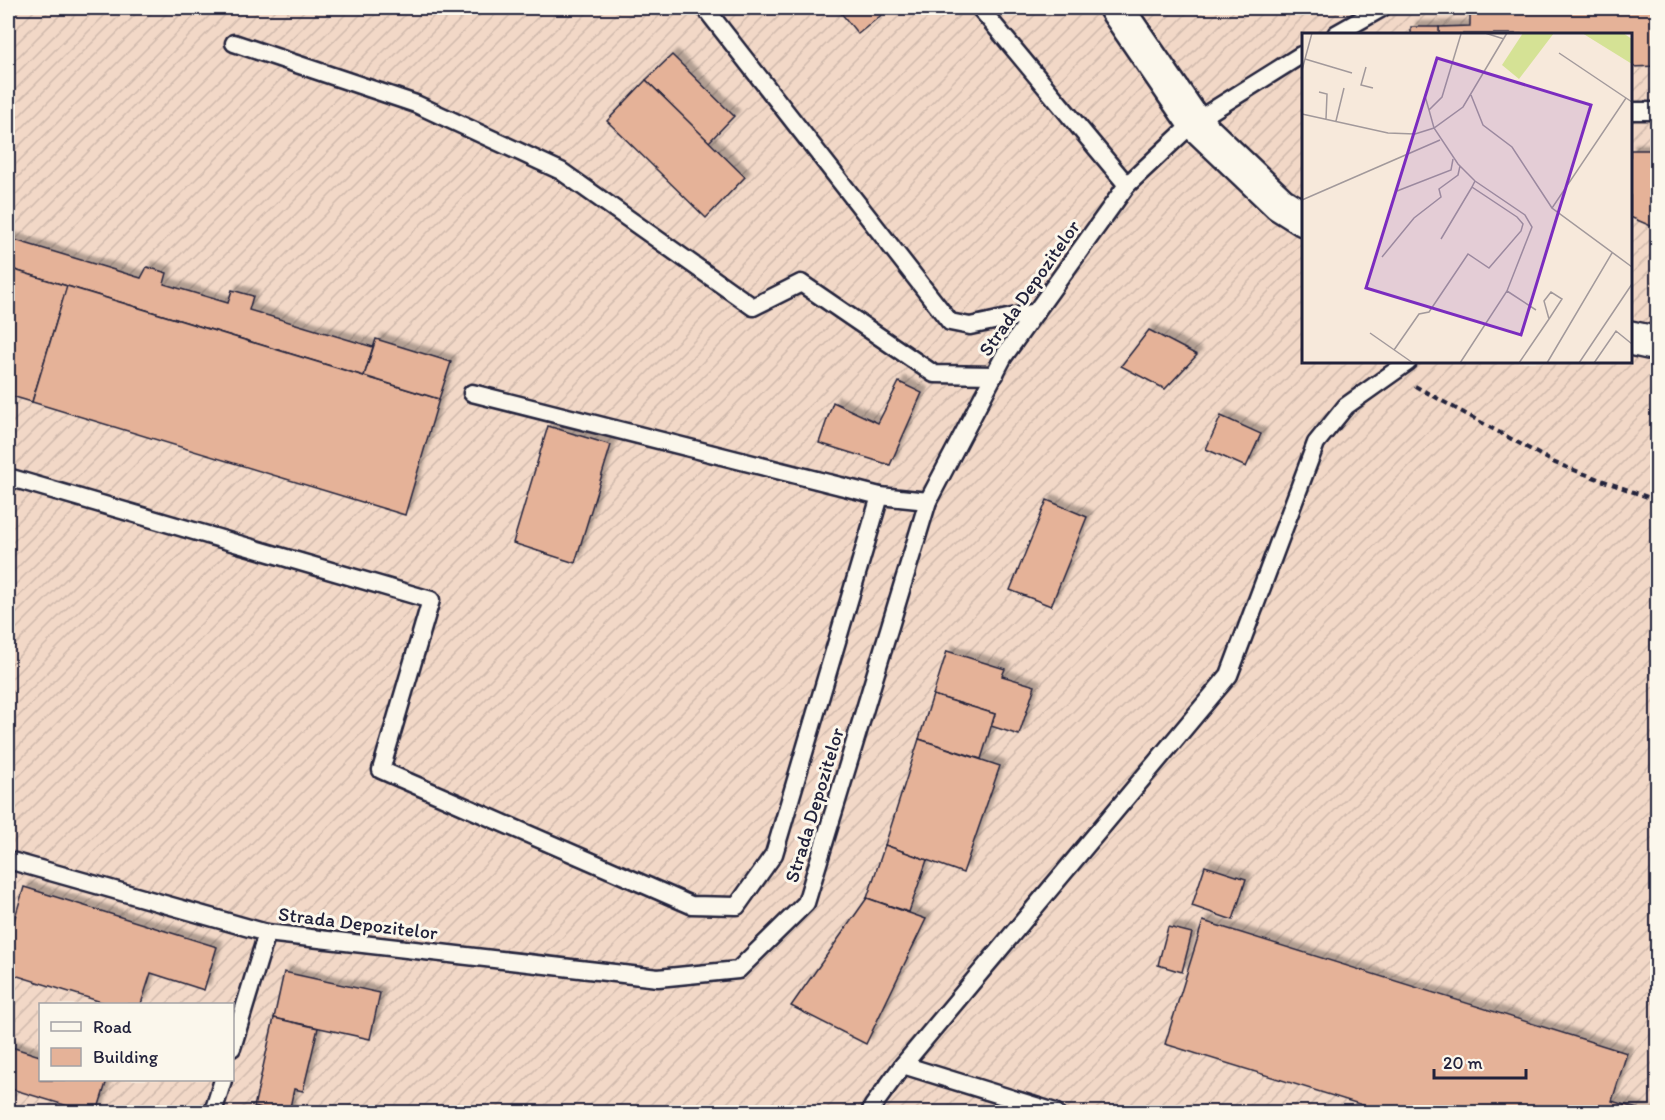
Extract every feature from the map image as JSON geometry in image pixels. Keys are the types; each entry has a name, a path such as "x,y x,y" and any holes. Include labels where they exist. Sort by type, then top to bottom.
{"street":[{"path":"1116,8 1194,122 1280,204 1302,218"},
{"path":"1632,338 1658,344"}],"lane":[{"path":"705,8 950,322 970,326 1036,312"},
{"path":"980,8 1127,184"},
{"path":"1338,33 1382,8"},
{"path":"234,43 416,104 561,171 753,308 801,283 934,374 994,375"},
{"name":"Strada Depozitelor","path":"8,860 267,933 658,978 738,970 806,903 928,501 1004,356 1127,184 1194,122 1302,56"},
{"path":"1632,111 1658,111"},
{"path":"870,1113 903,1065 1229,675 1316,443 1346,406 1407,363"},
{"path":"472,393 880,496 928,501"},
{"path":"8,477 431,600 381,770 690,905 737,906 774,854 880,496"},
{"path":"234,1041 267,933"},
{"path":"903,1065 1055,1113"},
{"path":"213,1113 223,1081"}],"path":[{"path":"1391,374 1555,463 1658,501"}],"shaded area":[{"path":"8,8 1657,8 1657,1112 8,1112"}],"building":[{"path":"837,8 890,8 858,34"},
{"path":"1470,8 1658,8 1658,66 1632,67 1632,33 1439,33 1439,27 1470,26"},
{"path":"1411,27 1439,27 1439,33 1411,33"},
{"path":"672,55 734,116 709,142 646,80"},
{"path":"646,80 745,177 706,218 607,121"},
{"path":"1632,150 1658,150 1658,229 1632,218"},
{"path":"8,238 141,278 147,267 167,273 164,284 228,303 232,290 253,296 249,310 373,347 364,376 8,268"},
{"path":"8,268 67,286 32,402 8,395"},
{"path":"67,286 439,399 405,515 32,402"},
{"path":"1149,330 1197,355 1165,389 1121,366"},
{"path":"376,339 451,362 439,399 364,376"},
{"path":"899,382 922,393 890,465 819,443 833,402 878,423"},
{"path":"1221,416 1261,434 1246,467 1206,449"},
{"path":"548,426 611,445 575,563 513,543"},
{"path":"1047,500 1087,517 1051,606 1010,590"},
{"path":"947,651 1005,669 1002,676 1035,686 1019,735 991,726 995,714 933,695"},
{"path":"933,695 995,714 981,759 919,739"},
{"path":"919,739 1000,766 963,873 885,845"},
{"path":"885,845 927,860 909,912 867,898"},
{"path":"1205,866 1246,879 1233,920 1192,906"},
{"path":"24,887 217,947 204,990 151,973 141,1003 105,1003 8,973 8,941"},
{"path":"867,898 926,919 866,1044 791,1006"},
{"path":"1203,921 1627,1053 1612,1101 1647,1112 1385,1112 1165,1044"},
{"path":"1168,927 1192,933 1182,972 1158,965"},
{"path":"284,972 380,993 370,1039 274,1018"},
{"path":"274,1018 318,1028 303,1091 294,1089 289,1112 254,1107"},
{"path":"8,1046 39,1056 39,1081 107,1081 97,1112 88,1112 8,1088"}]}
